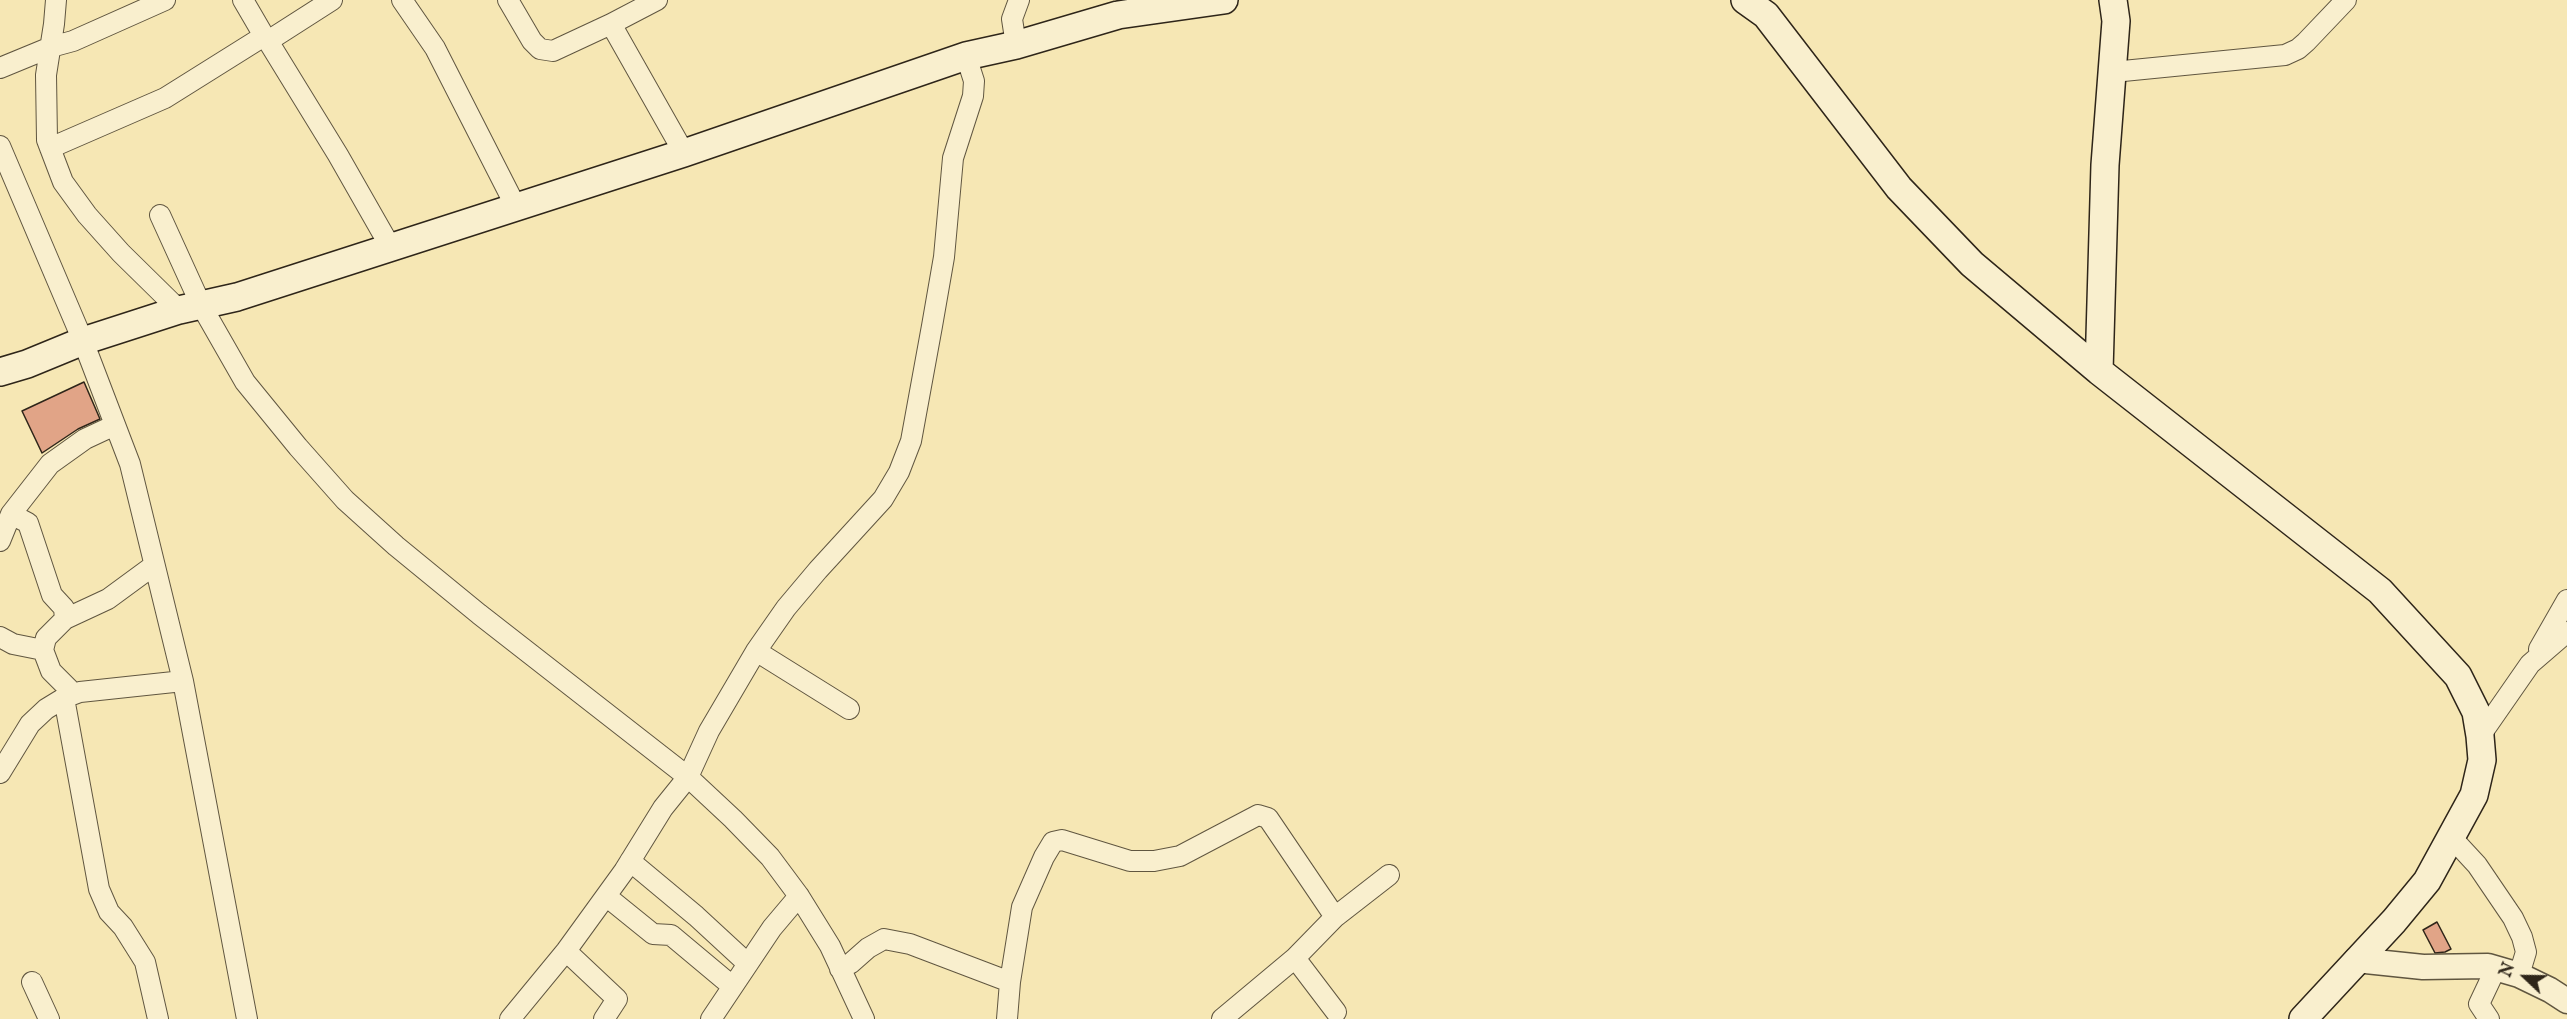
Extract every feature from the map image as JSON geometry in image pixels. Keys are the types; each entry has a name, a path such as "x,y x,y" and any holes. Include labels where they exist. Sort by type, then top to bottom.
{"main road":[{"path":"0,372 27,364 83,340 190,307 237,297 391,248 684,153 966,56 1016,45 1118,15 1224,0"},
{"path":"1745,0 1766,15 1899,188 1972,264 2099,371 2380,591 2458,676 2476,712 2480,736 2482,760 2474,795 2427,881 2394,921 2303,1019"},
{"path":"2099,371 2105,165 2116,21 2113,0"}],"street":[{"path":"56,0 46,75 47,140 63,182 87,215 121,253 190,307 245,382 345,500 478,614 688,777 770,857 800,896 830,946 862,1017"},
{"path":"0,68 51,47 73,41 165,0"},
{"path":"243,0 338,155 391,248"},
{"path":"50,148 165,98 332,0"},
{"path":"402,0 435,48 516,207"},
{"path":"508,0 532,41 540,49 553,51 657,0"},
{"path":"1016,45 1012,19 1019,0"},
{"path":"2113,72 2285,55 2298,49 2346,0"},
{"path":"611,24 684,153"},
{"path":"510,1019 566,951 630,861 663,808 688,777 709,731 756,651 786,608 883,499 899,472 911,441 944,257 953,158 973,96 974,81 966,56"},
{"path":"0,146 83,340 130,464 153,566 183,681 204,781 247,1019"},
{"path":"160,215 190,307"},
{"path":"0,542 11,513 50,464 85,439 115,425"},
{"path":"11,513 28,523 44,576 52,595 64,608 65,619"},
{"path":"153,566 108,599 65,619 46,638 43,650 51,671 69,696 99,889 110,912 123,927 145,962 158,1019"},
{"path":"2480,736 2530,664 2567,600"},
{"path":"2530,664 2567,632"},
{"path":"0,637 13,644 43,650"},
{"path":"756,651 849,710"},
{"path":"0,773 30,724 46,709 69,696 183,681"},
{"path":"1006,1019 1022,907 1053,842 1062,840 1130,861 1154,861 1180,856 1258,815 1268,818 1335,917"},
{"path":"2452,838 2477,865 2513,918 2526,952 2519,975"},
{"path":"630,861 696,916 748,964"},
{"path":"1222,1019 1295,958 1335,917 1389,875"},
{"path":"606,896 653,934 671,936 732,986"},
{"path":"711,1019 772,928 800,896"},
{"path":"840,969 884,939 910,944 1010,982"},
{"path":"566,951 617,999 604,1019"},
{"path":"1295,958 1336,1012"},
{"path":"2356,960 2423,967 2458,965 2496,968 2519,975 2567,1001"},
{"path":"2490,1019 2479,1004 2496,968"},
{"path":"32,982 49,1019"}],"building":[{"path":"84,382 100,419 78,429 42,453 22,411"},
{"path":"2437,922 2451,949 2435,953 2423,930"}]}
